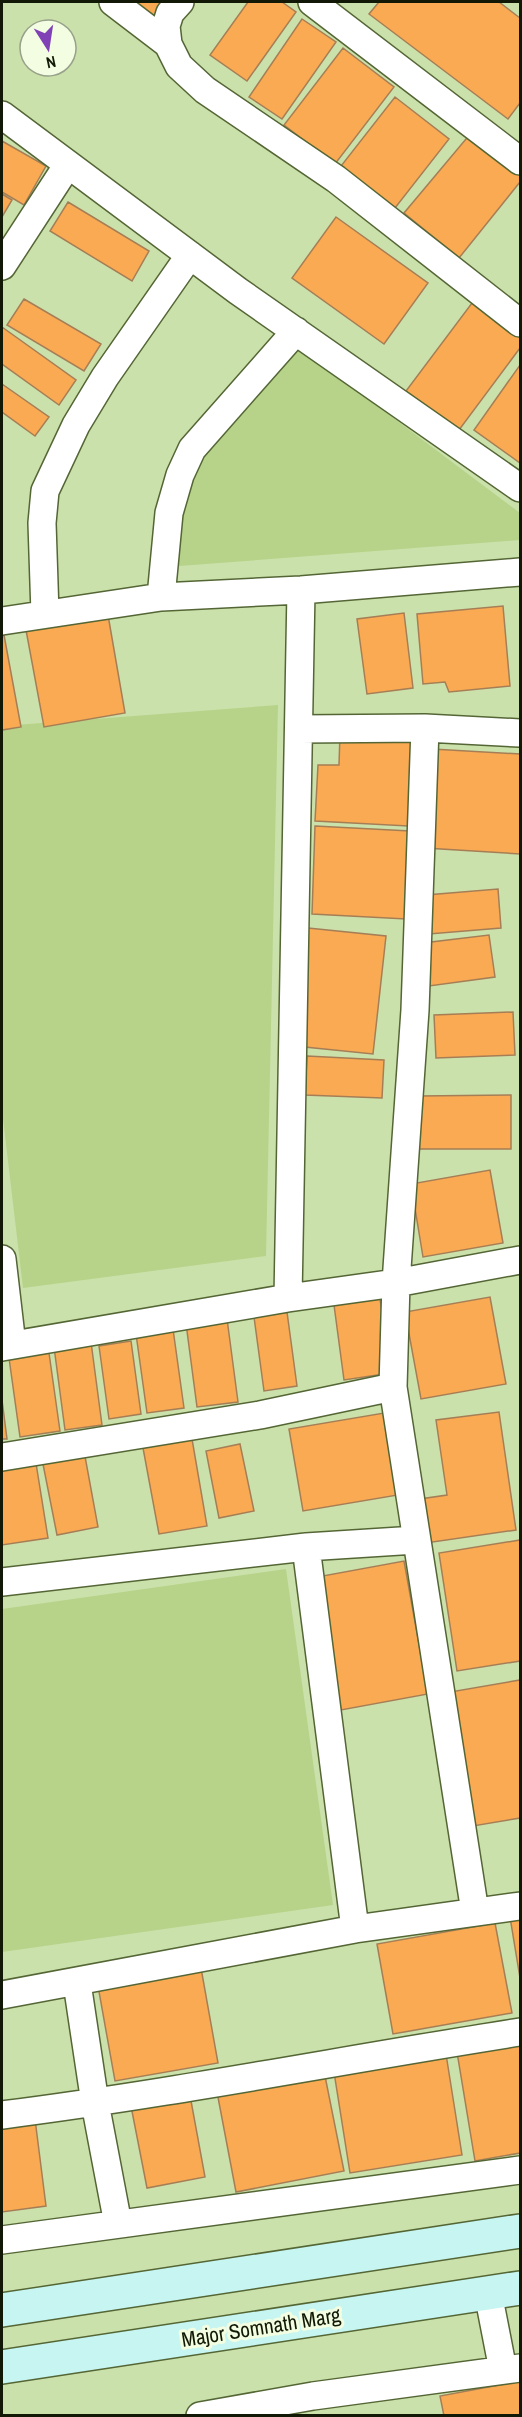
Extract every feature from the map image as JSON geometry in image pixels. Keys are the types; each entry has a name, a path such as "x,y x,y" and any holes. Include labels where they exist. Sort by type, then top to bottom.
{"main road":[{"path":"2,2310 520,2231"},
{"name":"Major Somnath Marg","path":"2,2367 520,2288"}],"street":[{"path":"113,2 168,44"},
{"path":"180,2 170,13 166,26 168,44 178,66 205,90 336,179 520,323"},
{"path":"312,2 520,161"},
{"path":"2,115 67,166 190,255 520,488"},
{"path":"2,266 67,166"},
{"path":"45,614 42,523 45,491 76,425 105,377 190,255"},
{"path":"161,597 169,513 180,475 192,449 296,331"},
{"path":"2,621 161,597 301,590 520,572"},
{"path":"288,1298 301,590"},
{"path":"300,729 425,728 520,733"},
{"path":"425,728 415,1011 396,1283 393,1386 475,1912"},
{"path":"2,1259 7,1346 288,1298 396,1283 520,1260"},
{"path":"2,1457 260,1415 393,1386"},
{"path":"2,1582 306,1547 416,1540"},
{"path":"306,1547 355,1929"},
{"path":"2,1995 77,1983 355,1929 520,1906"},
{"path":"77,1983 95,2103 118,2224"},
{"path":"2,2115 95,2103 374,2054 520,2032"},
{"path":"2,2240 520,2170"},
{"path":"200,2415 315,2406 512,2369 488,2293"}],"green space":[{"path":"280,333 520,513 520,540 166,567 163,487"},
{"path":"278,705 266,1256 23,1288 2,1110 2,726"},
{"path":"286,1569 333,1905 2,1952 2,1609"}],"building":[{"path":"132,2 167,2 153,18"},
{"path":"248,2 282,2 296,12 247,81 210,55"},
{"path":"379,2 499,2 520,18 520,103 508,119 369,14"},
{"path":"302,19 336,42 282,119 249,97"},
{"path":"343,48 394,87 335,164 284,125"},
{"path":"395,97 449,139 395,208 341,166"},
{"path":"471,133 520,174 520,182 459,258 404,213"},
{"path":"2,141 46,166 24,205 2,192"},
{"path":"2,194 12,200 2,217"},
{"path":"68,202 149,251 132,281 50,231"},
{"path":"336,217 428,283 384,344 292,278"},
{"path":"24,299 101,344 84,371 7,325"},
{"path":"475,299 520,334 520,348 459,430 406,391"},
{"path":"2,327 76,380 59,405 2,364"},
{"path":"520,365 520,463 474,430"},
{"path":"2,384 49,417 35,436 2,412"},
{"path":"503,606 510,686 449,692 445,682 423,684 417,614"},
{"path":"404,613 413,688 367,694 357,619"},
{"path":"108,615 125,713 44,727 26,630"},
{"path":"4,635 21,727 2,730 2,636"},
{"path":"340,734 412,737 408,826 315,821 318,765 339,765"},
{"path":"432,749 520,754 520,854 425,848"},
{"path":"315,826 410,831 406,919 312,914"},
{"path":"498,889 501,928 429,934 426,895"},
{"path":"308,928 386,936 373,1054 295,1046"},
{"path":"489,935 495,977 429,986 423,943"},
{"path":"513,1012 515,1055 436,1058 434,1015"},
{"path":"307,1056 384,1060 382,1098 305,1095"},
{"path":"511,1095 511,1149 419,1149 419,1096"},
{"path":"490,1170 503,1243 423,1257 411,1184"},
{"path":"490,1297 506,1384 421,1399 405,1312"},
{"path":"380,1299 391,1373 344,1380 334,1305"},
{"path":"226,1311 238,1402 197,1407 185,1316"},
{"path":"287,1312 297,1386 264,1391 254,1317"},
{"path":"173,1329 184,1408 147,1413 136,1334"},
{"path":"131,1341 141,1414 109,1419 99,1346"},
{"path":"91,1342 102,1425 65,1430 54,1347"},
{"path":"49,1353 60,1431 20,1437 9,1358"},
{"path":"2,1400 7,1439 2,1439"},
{"path":"499,1412 516,1530 426,1543 420,1499 447,1495 436,1420"},
{"path":"384,1413 398,1495 303,1511 289,1429"},
{"path":"192,1439 207,1526 159,1534 143,1448"},
{"path":"240,1444 254,1511 219,1518 206,1451"},
{"path":"84,1451 98,1527 57,1535 42,1459"},
{"path":"35,1457 48,1538 2,1545 2,1462"},
{"path":"520,1540 520,1661 457,1671 439,1553"},
{"path":"404,1561 428,1694 341,1710 317,1577"},
{"path":"520,1680 520,1818 473,1826 450,1692"},
{"path":"520,1915 520,1978 510,1917"},
{"path":"495,1923 512,2013 393,2034 377,1944"},
{"path":"201,1968 218,2063 115,2081 98,1986"},
{"path":"520,2041 520,2153 475,2161 457,2052"},
{"path":"446,2054 462,2155 350,2173 334,2072"},
{"path":"324,2071 344,2171 236,2192 217,2092"},
{"path":"189,2090 205,2177 147,2188 130,2101"},
{"path":"35,2119 46,2206 2,2212 2,2124"},
{"path":"520,2381 520,2416 444,2416 440,2396"}]}
